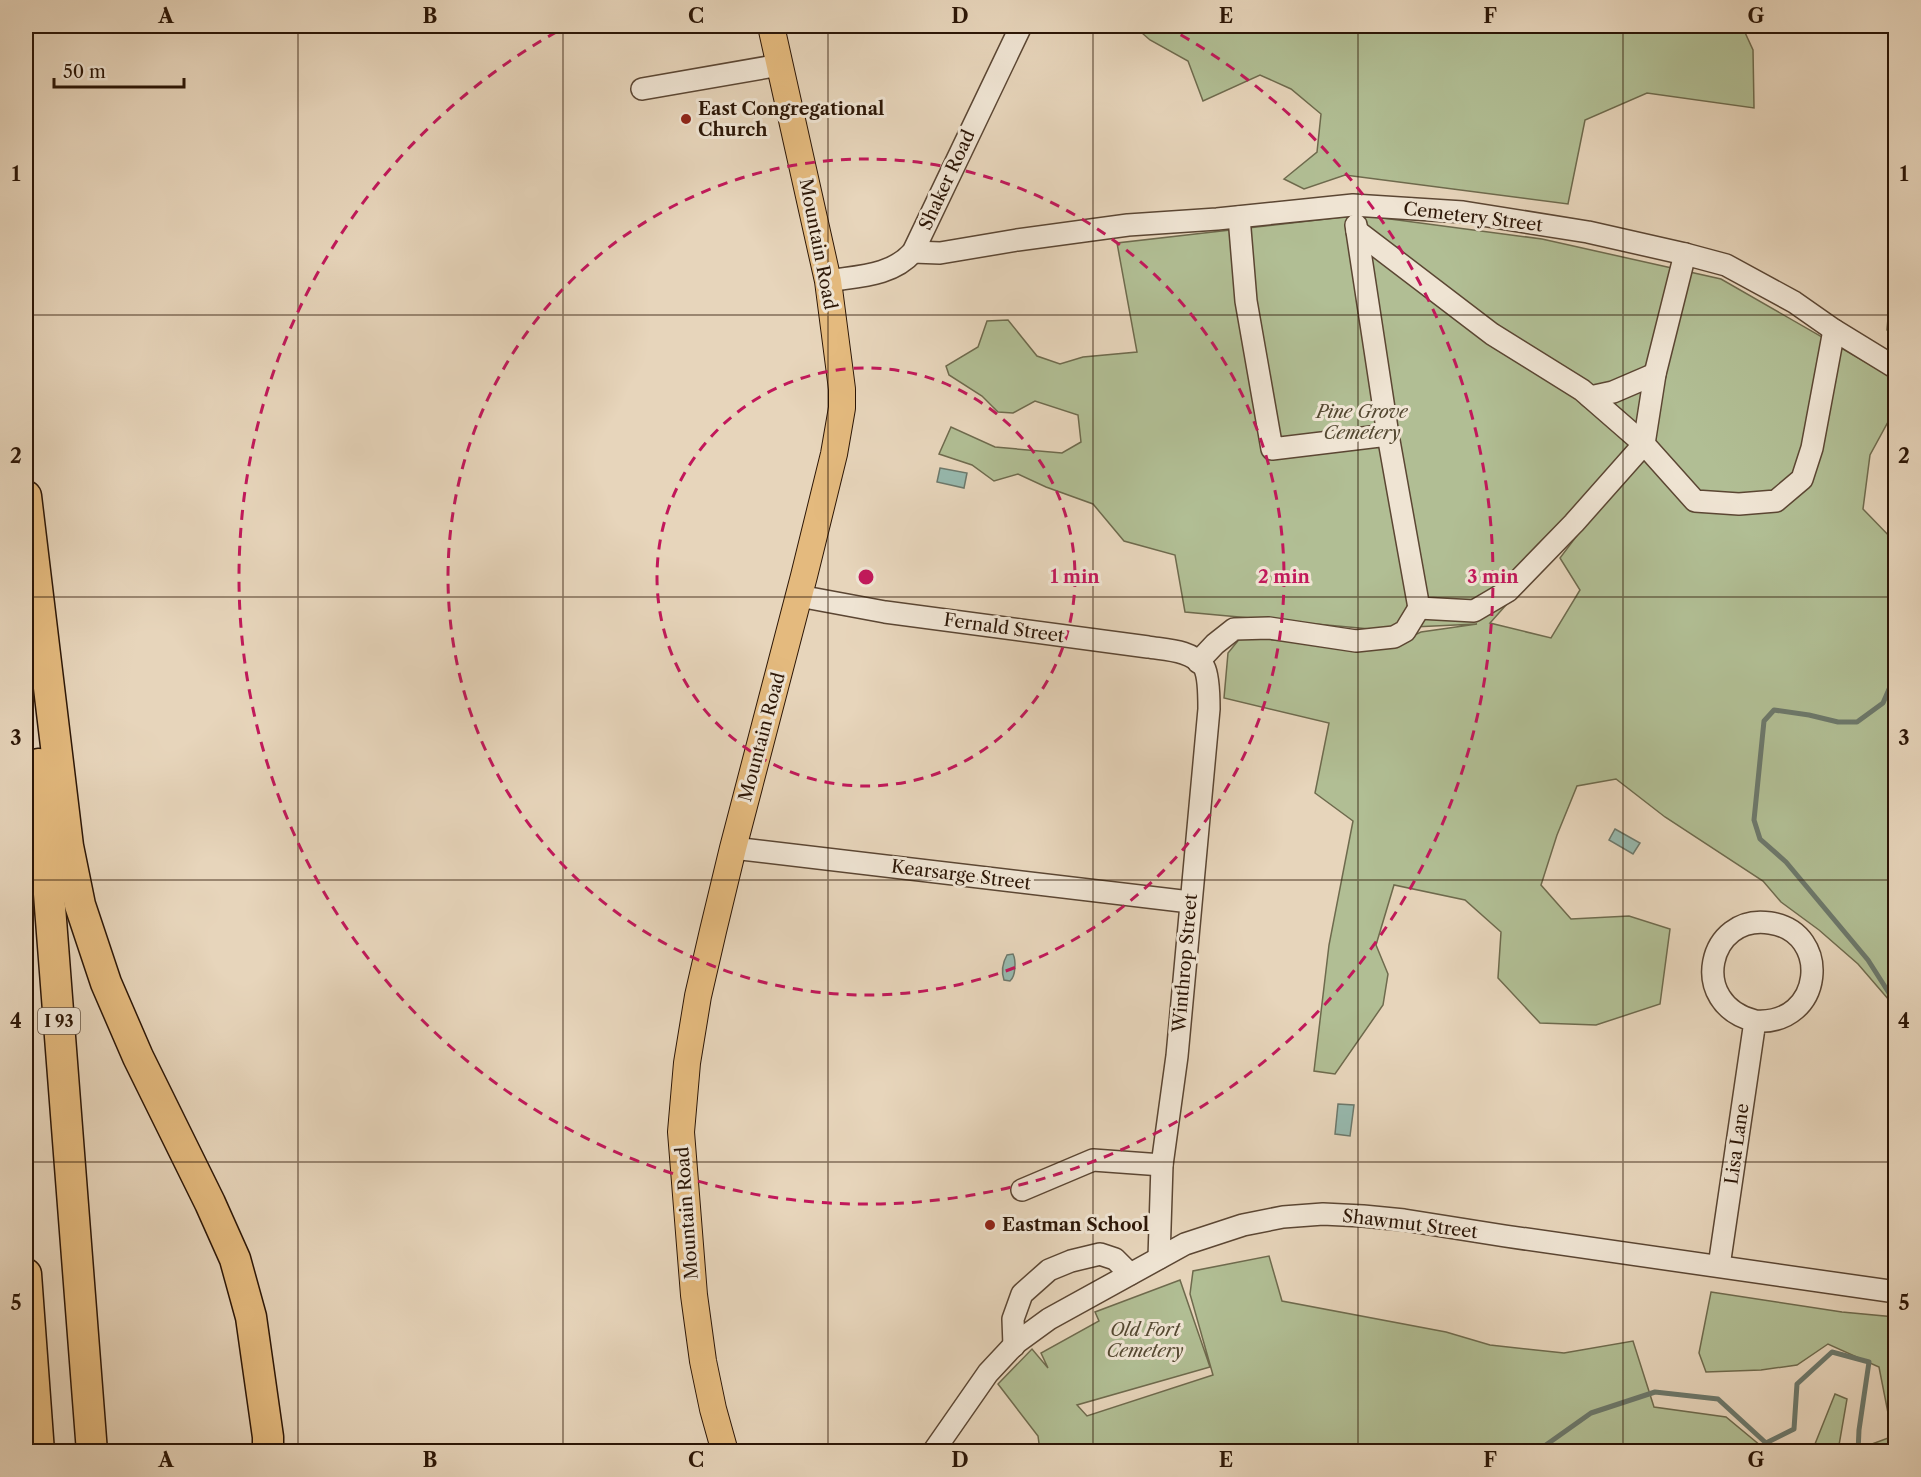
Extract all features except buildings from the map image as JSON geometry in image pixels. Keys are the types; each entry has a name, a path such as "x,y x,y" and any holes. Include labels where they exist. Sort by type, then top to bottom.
{"highway":[{"path":"26,496 68,846 80,905 106,983 138,1057 235,1259 251,1317 268,1437 268,1452"},
{"name":"I 93","path":"26,590 92,1452"},
{"path":"26,1274 39,1452"}],"main road":[{"name":"Mountain Road","path":"725,1452 712,1409 694,1295 681,1132 687,1063 698,996 733,848 799,596 834,454 842,408 842,389 828,281 771,26"}],"street":[{"name":"Shaker Road","path":"828,281 885,272 904,262 913,252 1021,26"},
{"path":"642,89 780,65"},
{"path":"1201,665 1215,644 1234,630 1269,628 1356,641 1394,637 1406,631 1419,608 1388,435 1353,205"},
{"name":"Cemetery Street","path":"913,252 940,253 1128,225 1239,217 1353,205 1463,212 1588,232 1726,265 1794,302 1896,368"},
{"path":"1239,217 1246,301 1272,449 1388,435"},
{"path":"1357,231 1492,334 1582,390 1644,444 1695,501 1739,504 1776,501 1802,479 1812,448 1834,330"},
{"path":"1419,608 1474,611 1508,591 1574,523 1644,444 1655,374 1685,254"},
{"path":"1590,397 1613,392 1655,374"},
{"name":"Fernald Street","path":"799,596 885,612 1148,647 1187,654 1201,665"},
{"name":"Winthrop Street","path":"1159,1258 1162,1165 1177,1056 1209,709 1208,688 1201,665"},
{"name":"Kearsarge Street","path":"733,848 1190,902"},
{"path":"1767,922 1785,928 1800,939 1810,956 1813,974 1808,992 1791,1013 1773,1021 1755,1021 1737,1015 1723,1002 1714,985 1713,966 1719,948 1731,933 1748,924 1767,922"},
{"name":"Lisa Lane","path":"1719,1266 1755,1021"},
{"path":"1022,1190 1093,1160 1162,1165"},
{"name":"Shawmut Street","path":"933,1452 988,1373 1014,1346 1049,1319 1185,1244 1243,1225 1283,1217 1323,1214 1404,1220 1896,1292"},
{"path":"1014,1346 1012,1319 1022,1294 1049,1270 1071,1261 1100,1254 1115,1259 1130,1274"}],"green space":[{"path":"1134,26 1742,26 1753,50 1754,108 1647,93 1585,120 1568,204 1345,175 1304,189 1284,179 1317,152 1321,114 1291,89 1260,75 1203,101 1188,61 1150,40"},
{"name":"Pine Grove Cemetery","path":"1343,217 1375,217 1542,239 1721,279 1895,379 1895,409 1870,455 1863,509 1895,542 1895,1007 1858,964 1819,930 1781,902 1763,881 1665,817 1616,779 1577,786 1557,835 1541,885 1571,919 1629,916 1670,929 1660,1004 1596,1025 1540,1023 1498,978 1501,932 1465,900 1394,885 1376,945 1388,974 1383,1005 1335,1074 1314,1071 1329,945 1353,821 1315,793 1329,723 1224,698 1228,653 1241,637 1384,649 1421,632 1477,624 1370,629 1185,612 1175,555 1124,541 1093,504 1018,474 994,481 972,465 939,454 951,427 995,447 1062,453 1081,442 1078,415 1035,401 1013,413 998,412 982,396 949,375 946,366 978,347 987,321 1008,320 1037,356 1060,364 1083,357 1137,352 1117,243","holes":["1625,472 1560,558 1580,590 1551,638 1490,623"]},
{"path":"1895,238 1896,338 1887,330"},
{"name":"Old Fort Cemetery","path":"1269,1256 1282,1301 1446,1332 1490,1345 1564,1353 1633,1341 1654,1407 1726,1417 1767,1451 1040,1451 1038,1436 998,1384 1032,1349 1048,1368 1041,1353 1099,1321 1095,1312 1180,1280 1210,1367 1077,1405 1087,1416 1213,1375 1190,1294 1193,1271"},
{"path":"1711,1292 1842,1312 1895,1317 1895,1451 1853,1451 1891,1437 1879,1367 1828,1344 1797,1365 1761,1370 1706,1372 1699,1353"},
{"path":"1835,1394 1847,1399 1838,1451 1801,1451 1815,1444"}],"water":[{"path":"940,468 967,473 964,488 937,482"},
{"path":"1615,829 1640,843 1633,854 1609,840"},
{"path":"1013,954 1015,964 1013,976 1010,981 1004,980 1004,961 1007,955"},
{"path":"1338,1104 1354,1105 1350,1136 1335,1134"}],"waterway":[{"path":"1896,678 1883,703 1857,722 1838,722 1774,710 1764,721 1754,820 1760,839 1786,862 1868,960 1896,1004"},
{"path":"1536,1452 1591,1413 1655,1392 1718,1399 1766,1443 1794,1429 1797,1384 1832,1352 1869,1362 1858,1452"}],"place":[{"name":"East Congregational Church","path":"686,119"},
{"name":"Eastman School","path":"990,1225"}]}
